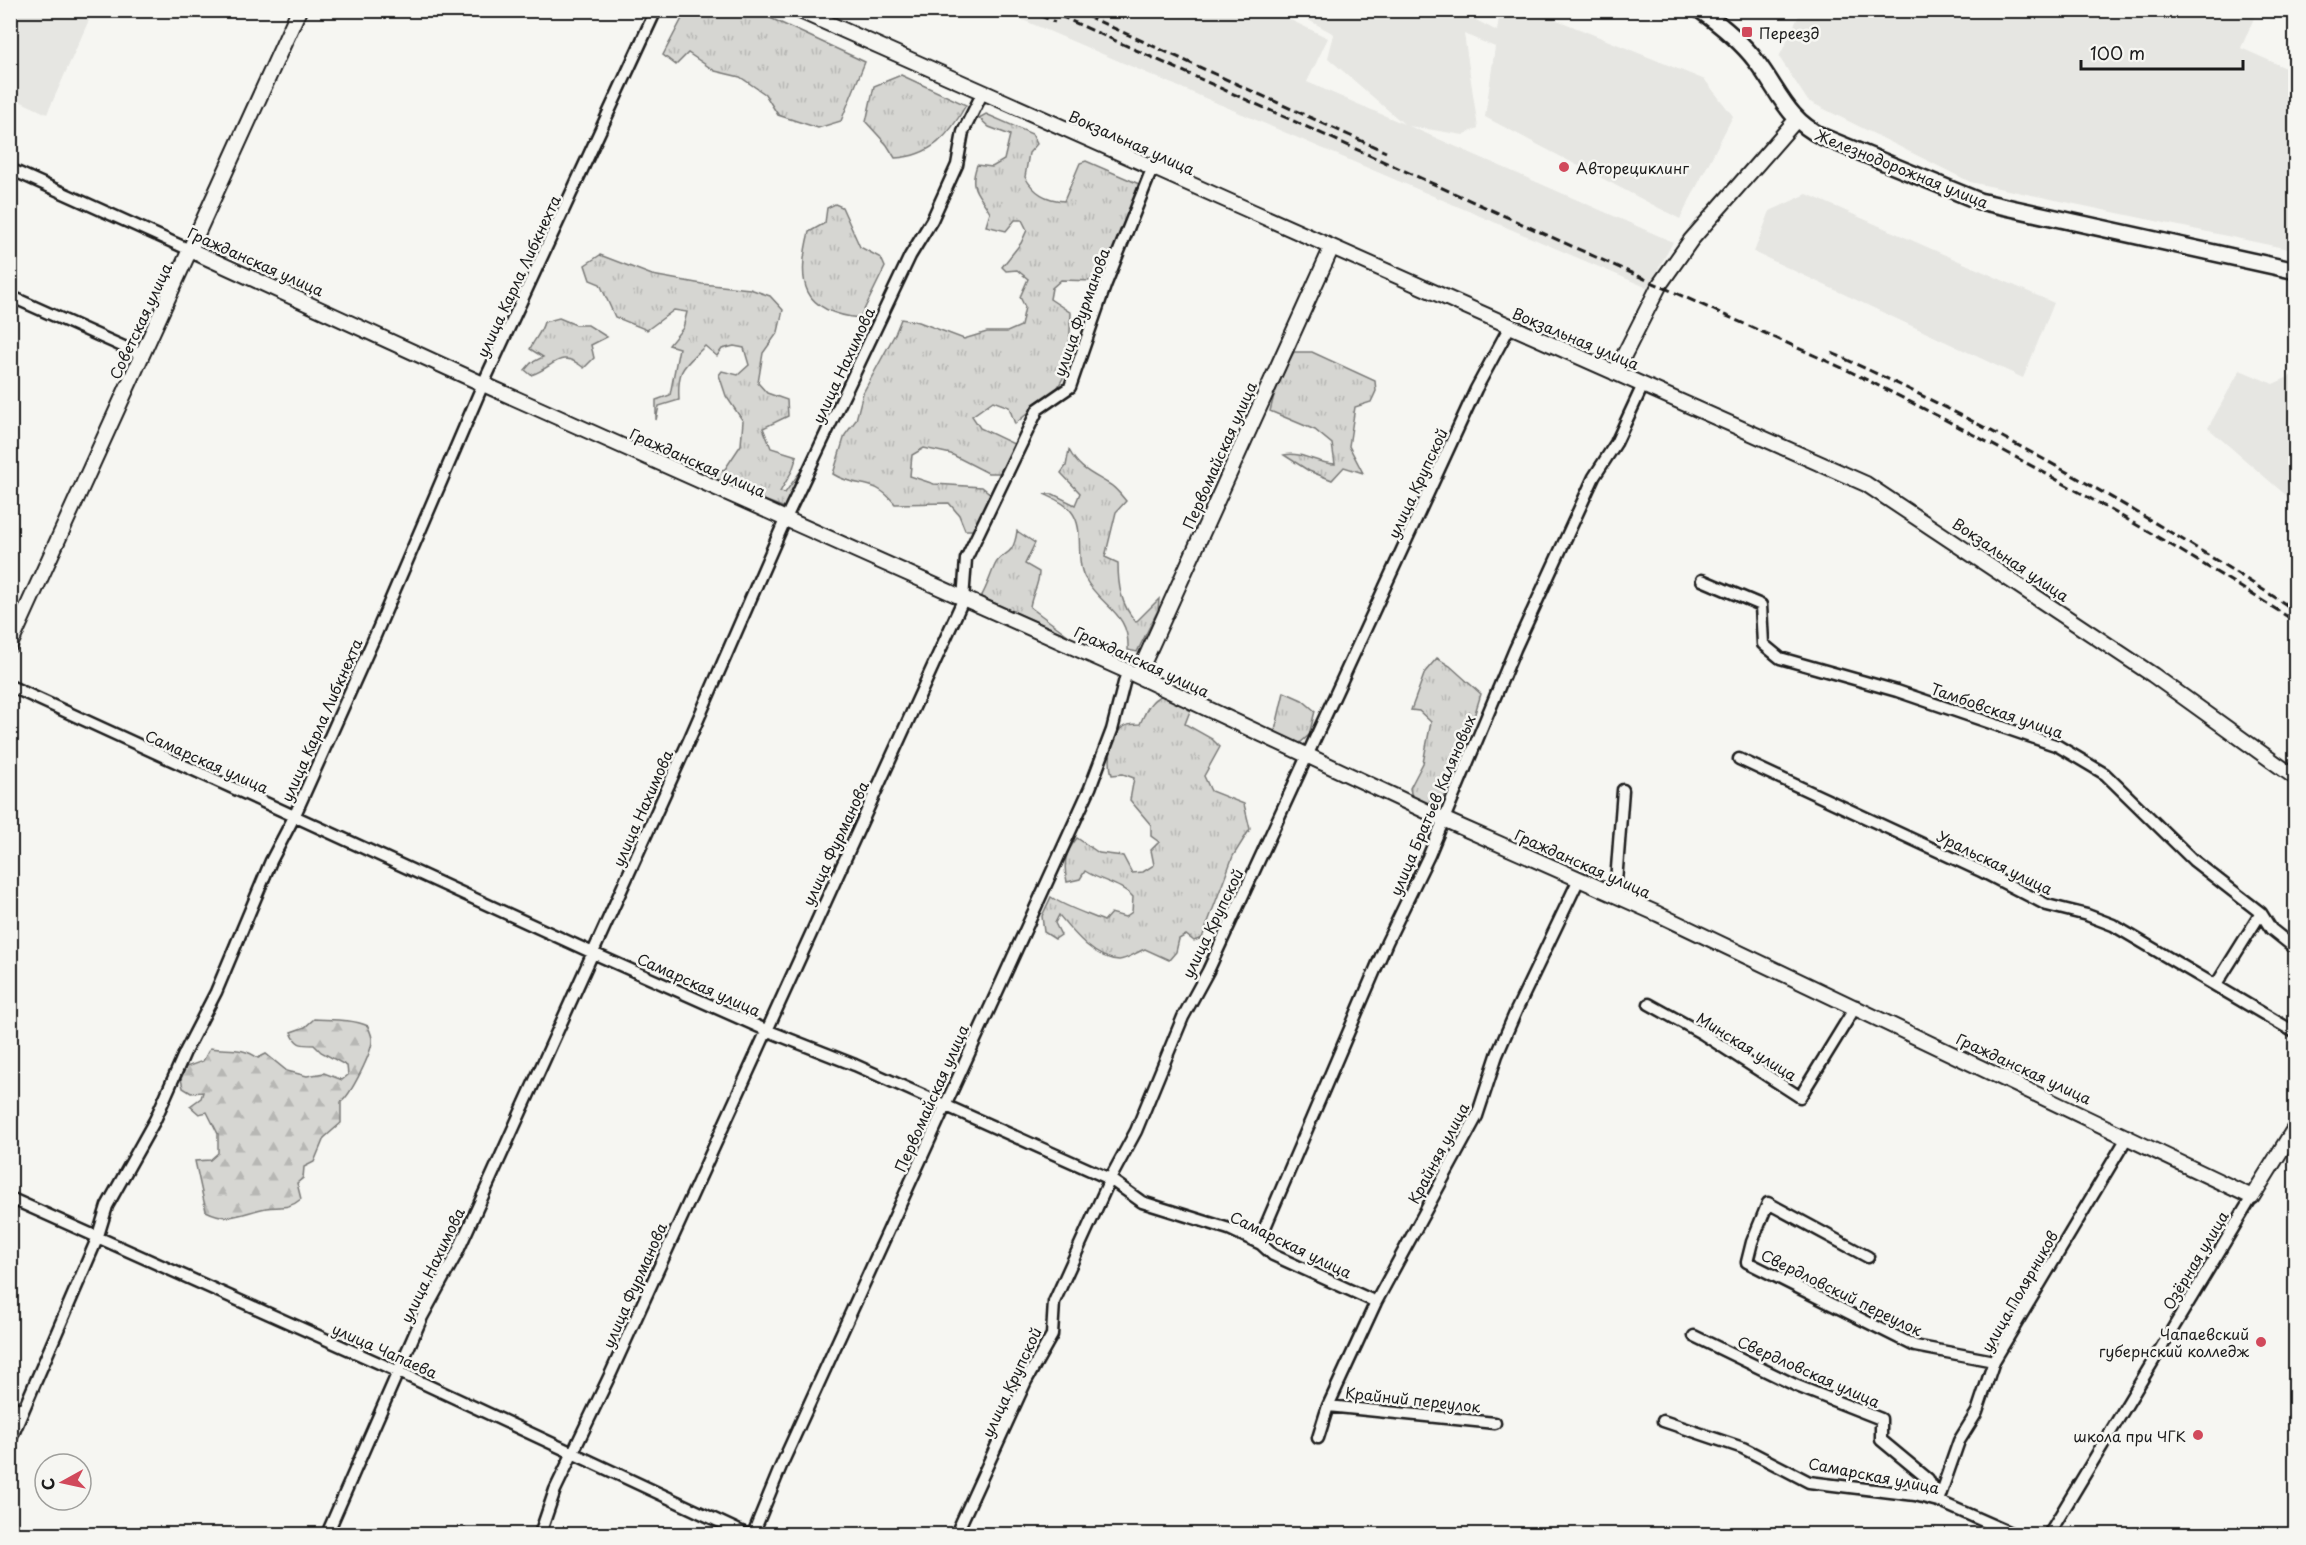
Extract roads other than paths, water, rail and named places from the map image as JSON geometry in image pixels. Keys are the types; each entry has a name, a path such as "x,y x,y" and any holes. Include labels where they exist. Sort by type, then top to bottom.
{"main road":[{"name":"Железнодорожная улица","path":"1700,10 1743,46 1796,120 1823,137 1979,201 2295,271"}],"street":[{"name":"Советская улица","path":"10,645 298,10"},
{"name":"улица Карла Либкнехта","path":"10,1441 98,1239 107,1206 155,1120 185,1052 216,993 271,861 294,817 375,636 483,384 656,10"},
{"name":"Вокзальная улица","path":"798,10 1331,249 1866,484 2153,675 2295,778"},
{"name":"улица Нахимова","path":"327,1534 422,1317 458,1253 785,520 910,256 932,220 957,165 963,132 982,94"},
{"path":"1615,373 1660,284 1691,240 1796,120"},
{"name":"Гражданская улица","path":"10,169 963,600 1132,673 1307,757 1856,1006 2253,1197"},
{"name":"улица Фурманова","path":"540,1534 570,1454 611,1373 963,600 966,559 1038,409 1070,387 1105,286 1152,169"},
{"name":"Первомайская улица","path":"753,1534 781,1466 1090,788 1132,673 1331,249"},
{"path":"10,296 142,355"},
{"name":"улица Крупской","path":"956,1534 1026,1381 1052,1335 1054,1302 1110,1179 1136,1131 1183,1017 1208,970 1476,389 1509,328"},
{"name":"улица Братьев Каляновых","path":"1261,1244 1263,1232 1550,573 1594,477 1616,442 1643,385"},
{"name":"Тамбовская улица","path":"1702,580 1761,605 1763,644 1780,658 1897,690 2058,746 2105,774 2193,860 2261,913 2271,929 2295,949"},
{"name":"Самарская улица","path":"10,686 593,953 766,1030 947,1105 1110,1179 1142,1202 1229,1229 1261,1244 1273,1255 1376,1302"},
{"name":"Уральская улица","path":"1739,759 1983,872 2047,905 2087,915 2113,925 2295,1033"},
{"path":"1615,895 1623,790"},
{"name":"Крайняя улица","path":"1318,1438 1328,1406 1376,1302 1477,1116 1497,1055 1579,879"},
{"path":"2216,985 2261,913"},
{"name":"Минская улица","path":"1649,1004 1703,1034 1800,1097 1856,1006"},
{"name":"Озёрная улица","path":"2049,1534 2295,1126"},
{"name":"улица Полярников","path":"1938,1501 1959,1441 1977,1412 1994,1361 2128,1136"},
{"name":"улица Чапаева","path":"10,1198 399,1372 570,1454 746,1534"},
{"name":"Свердловский переулок","path":"1868,1257 1768,1203 1752,1242 1747,1262 1915,1346 1994,1361"},
{"name":"Свердловская улица","path":"1694,1336 1797,1386 1881,1419 1881,1440 1928,1479 1938,1501"},
{"path":"10,1405 23,1411"},
{"name":"Крайний переулок","path":"1328,1406 1496,1423"},
{"name":"Самарская улица","path":"1663,1421 1743,1448 1809,1482 1915,1495 1938,1501 2013,1534"}],"railway":[{"path":"1027,10 1055,22"},
{"path":"1047,10 1849,371 2076,490 2296,622"},
{"path":"1074,10 1386,152"},
{"path":"1832,353 1951,410 2068,473 2183,540 2296,611"}],"place":[{"name":"Переезд","path":"1747,32"},
{"name":"Авторециклинг","path":"1564,167"},
{"name":"Чапаевский губернский колледж","path":"2261,1342"},
{"name":"школа при ЧГК","path":"2198,1435"}]}
